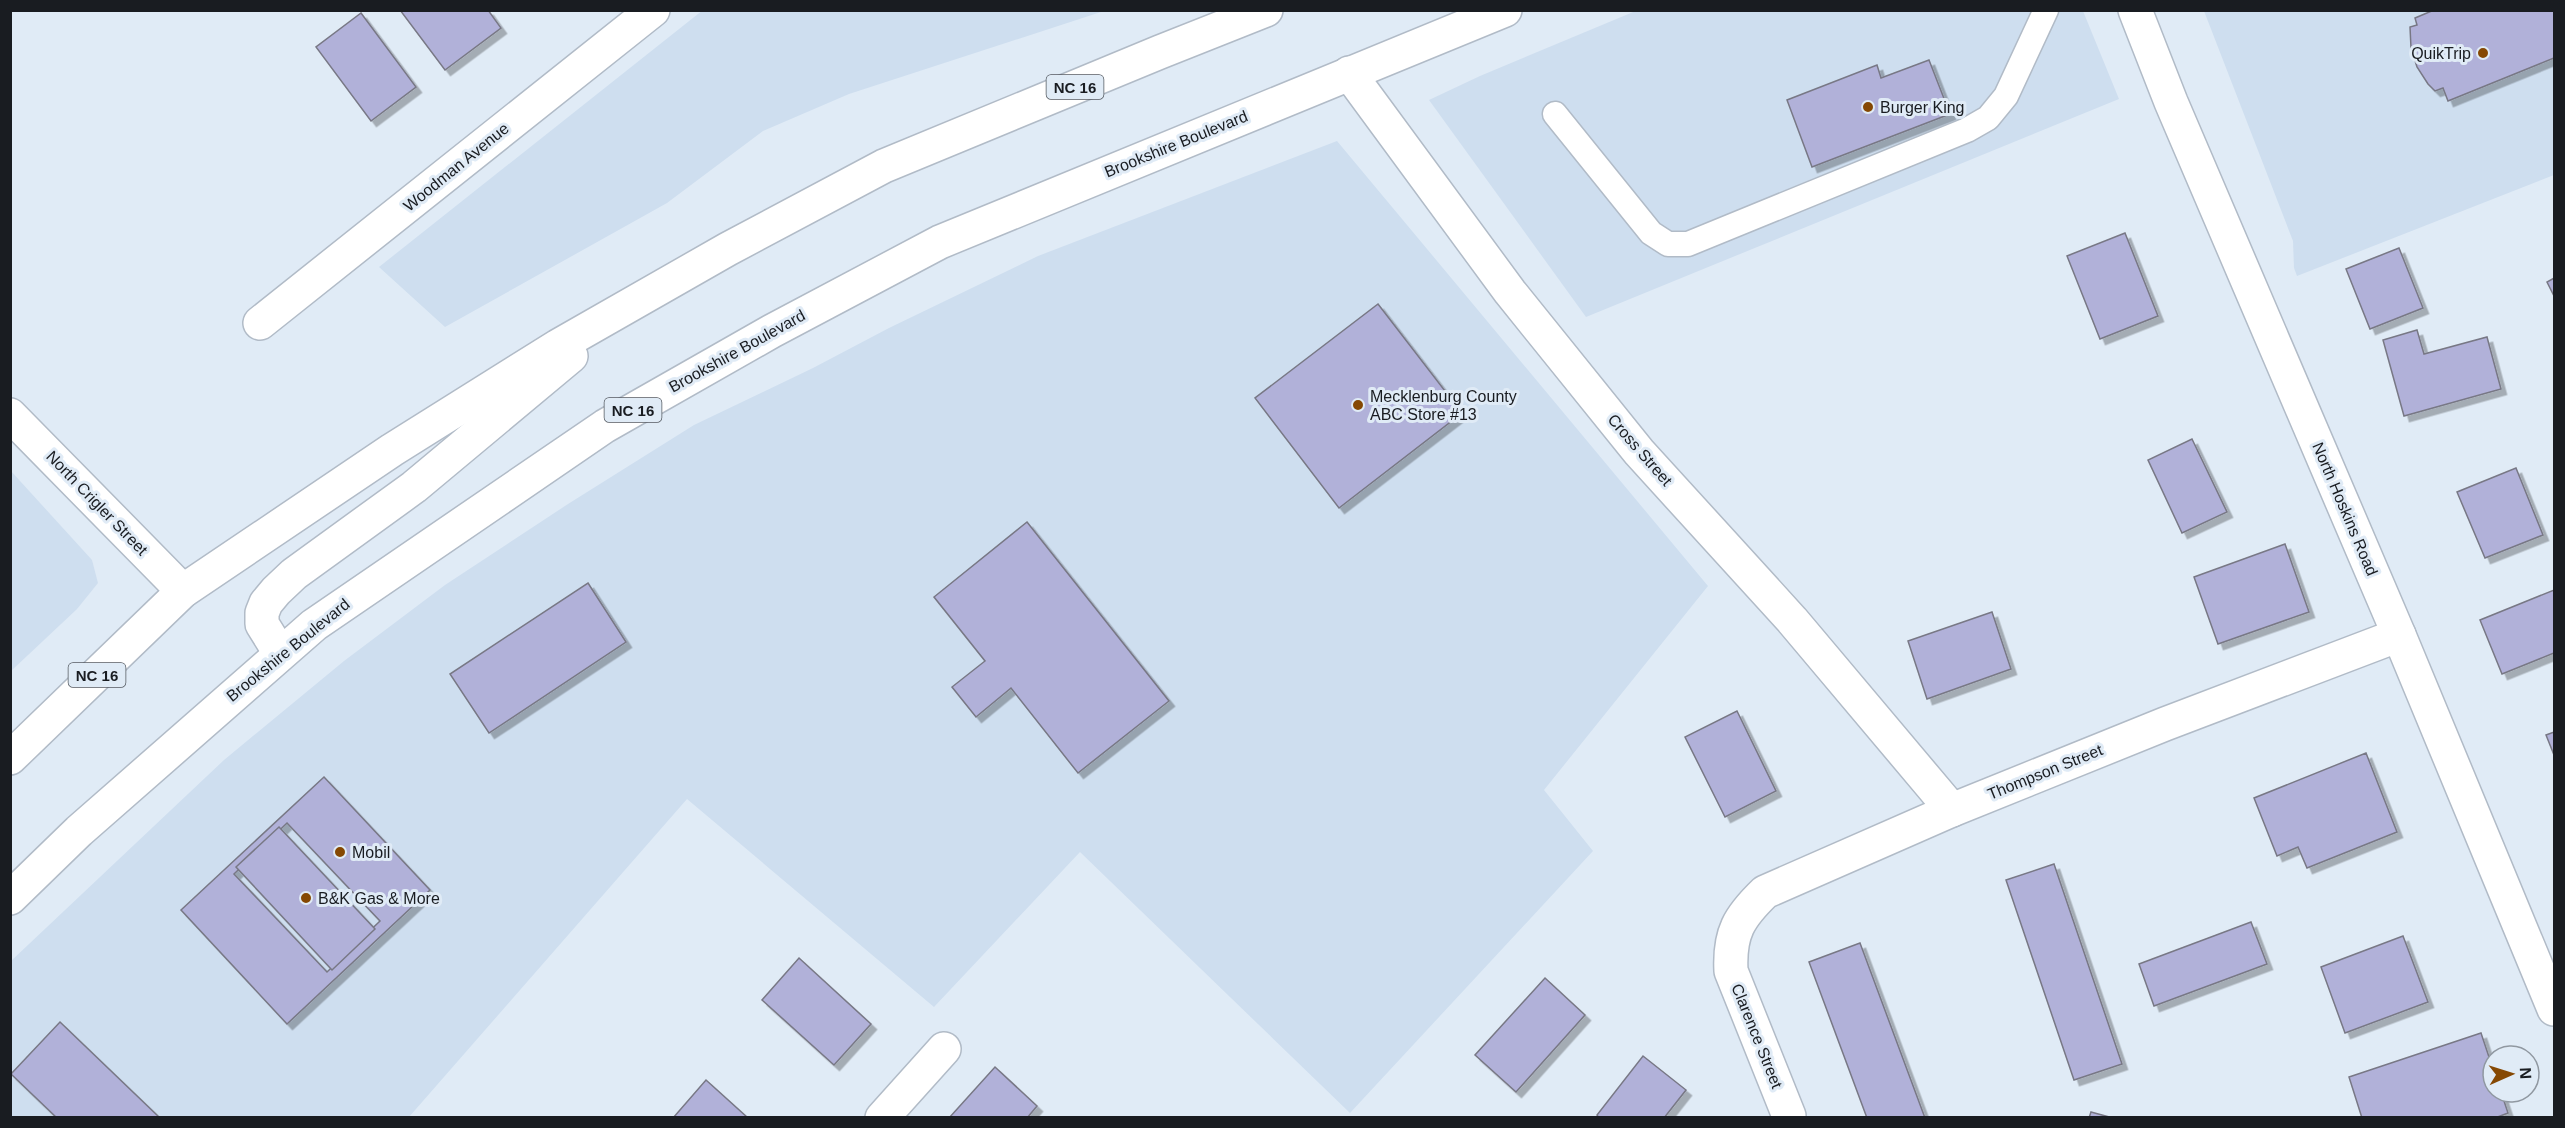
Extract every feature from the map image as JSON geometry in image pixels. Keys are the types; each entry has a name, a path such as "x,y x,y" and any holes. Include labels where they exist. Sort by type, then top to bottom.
{"main road":[{"name":"Woodman Avenue","path":"260,323 652,10"},
{"name":"NC 16","path":"10,758 183,591 392,450 558,346 728,249 884,166 1266,10"},
{"name":"Brookshire Boulevard","path":"10,898 79,831 314,625 605,426 772,330 940,242 1505,10"},
{"name":"North Hoskins Road","path":"2135,10 2175,112 2399,635 2554,1009"},
{"name":"Cross Street","path":"1349,73 1510,292 1633,444 1792,620 1952,810"},
{"path":"280,653 262,624 262,613 276,591 294,574 414,487 526,396 629,306"},
{"name":"North Crigler Street","path":"10,415 183,591"},
{"name":"Thompson Street","path":"1730,956 1734,932 1743,913 1765,892 1952,810 2165,724 2399,635"},
{"name":"Clarence Street","path":"1730,956 1731,970 1789,1116"},
{"path":"882,1118 944,1048"}],"lane":[{"path":"1556,114 1651,233 1668,244 1688,244 1967,130 1988,118 2011,87 2046,10"}],"shaded area":[{"path":"703,10 1104,11 849,94 763,131 667,203 445,327 379,267"},
{"path":"1638,10 2083,11 2119,99 1586,317 1429,100 1480,76"},
{"path":"2204,11 2554,11 2554,175 2297,276 2294,268 2293,241"},
{"path":"1337,141 1708,586 1544,790 1593,851 1350,1113 1080,852 934,1007 687,799 409,1117 11,1118 11,961 224,760 344,661 445,585 694,425 1038,256"},
{"path":"10,470 92,560 98,583 77,609 11,671"}],"building":[{"path":"400,10 488,10 501,28 445,70"},
{"name":"QuikTrip","path":"2434,10 2554,10 2554,58 2448,101 2443,88 2435,91 2428,84 2417,67 2411,48 2410,27 2417,25 2415,18"},
{"path":"361,13 416,87 371,121 316,47"},
{"name":"Burger King","path":"1929,60 1950,114 1812,167 1787,100 1877,65 1881,78"},
{"path":"2125,233 2158,316 2100,339 2067,256"},
{"path":"2399,248 2423,308 2370,329 2346,269"},
{"path":"2554,278 2554,296 2547,282"},
{"name":"Mecklenburg County ABC Store #13","path":"1378,304 1462,413 1339,508 1255,398"},
{"path":"2417,330 2424,354 2487,337 2501,389 2404,416 2383,340"},
{"path":"2192,439 2227,512 2182,533 2148,460"},
{"path":"2516,468 2543,535 2485,558 2457,492"},
{"path":"1027,522 1169,701 1078,773 1011,688 976,717 952,687 985,661 934,597"},
{"path":"2285,544 2309,612 2218,644 2194,577"},
{"path":"588,583 626,642 489,733 450,674"},
{"path":"2554,590 2554,653 2502,674 2480,620"},
{"path":"1992,612 2011,669 1927,699 1908,641"},
{"path":"1737,711 1776,791 1725,817 1685,737"},
{"path":"2554,732 2554,755 2546,735"},
{"path":"2366,753 2397,832 2307,868 2298,847 2277,856 2254,798"},
{"path":"324,777 430,890 287,1024 181,910","holes":["287,823 380,921 327,972 234,874"]},
{"name":"B&K Gas & More","path":"279,827 375,929 332,970 236,867"},
{"path":"2054,864 2122,1064 2074,1080 2006,880"},
{"path":"2251,922 2267,964 2154,1006 2139,964"},
{"path":"2403,936 2428,1002 2345,1033 2321,967"},
{"path":"1860,943 1925,1118 1867,1118 1809,962"},
{"path":"799,958 871,1024 834,1065 762,1000"},
{"path":"1545,978 1585,1015 1516,1092 1475,1055"},
{"path":"60,1022 160,1118 57,1118 11,1074"},
{"path":"2481,1033 2485,1044 2481,1044 2481,1104 2505,1104 2508,1113 2495,1118 2362,1118 2349,1077"},
{"path":"1643,1056 1686,1090 1664,1118 1599,1118 1597,1115"},
{"path":"995,1067 1037,1106 1027,1118 949,1118"},
{"path":"706,1080 748,1118 673,1118"},
{"path":"2091,1112 2113,1118 2089,1118"}],"place":[{"name":"QuikTrip","path":"2483,53"},
{"name":"Burger King","path":"1868,107"},
{"name":"Mecklenburg County ABC Store #13","path":"1358,405"},
{"name":"Mobil","path":"340,852"},
{"name":"B&K Gas & More","path":"306,898"}]}
